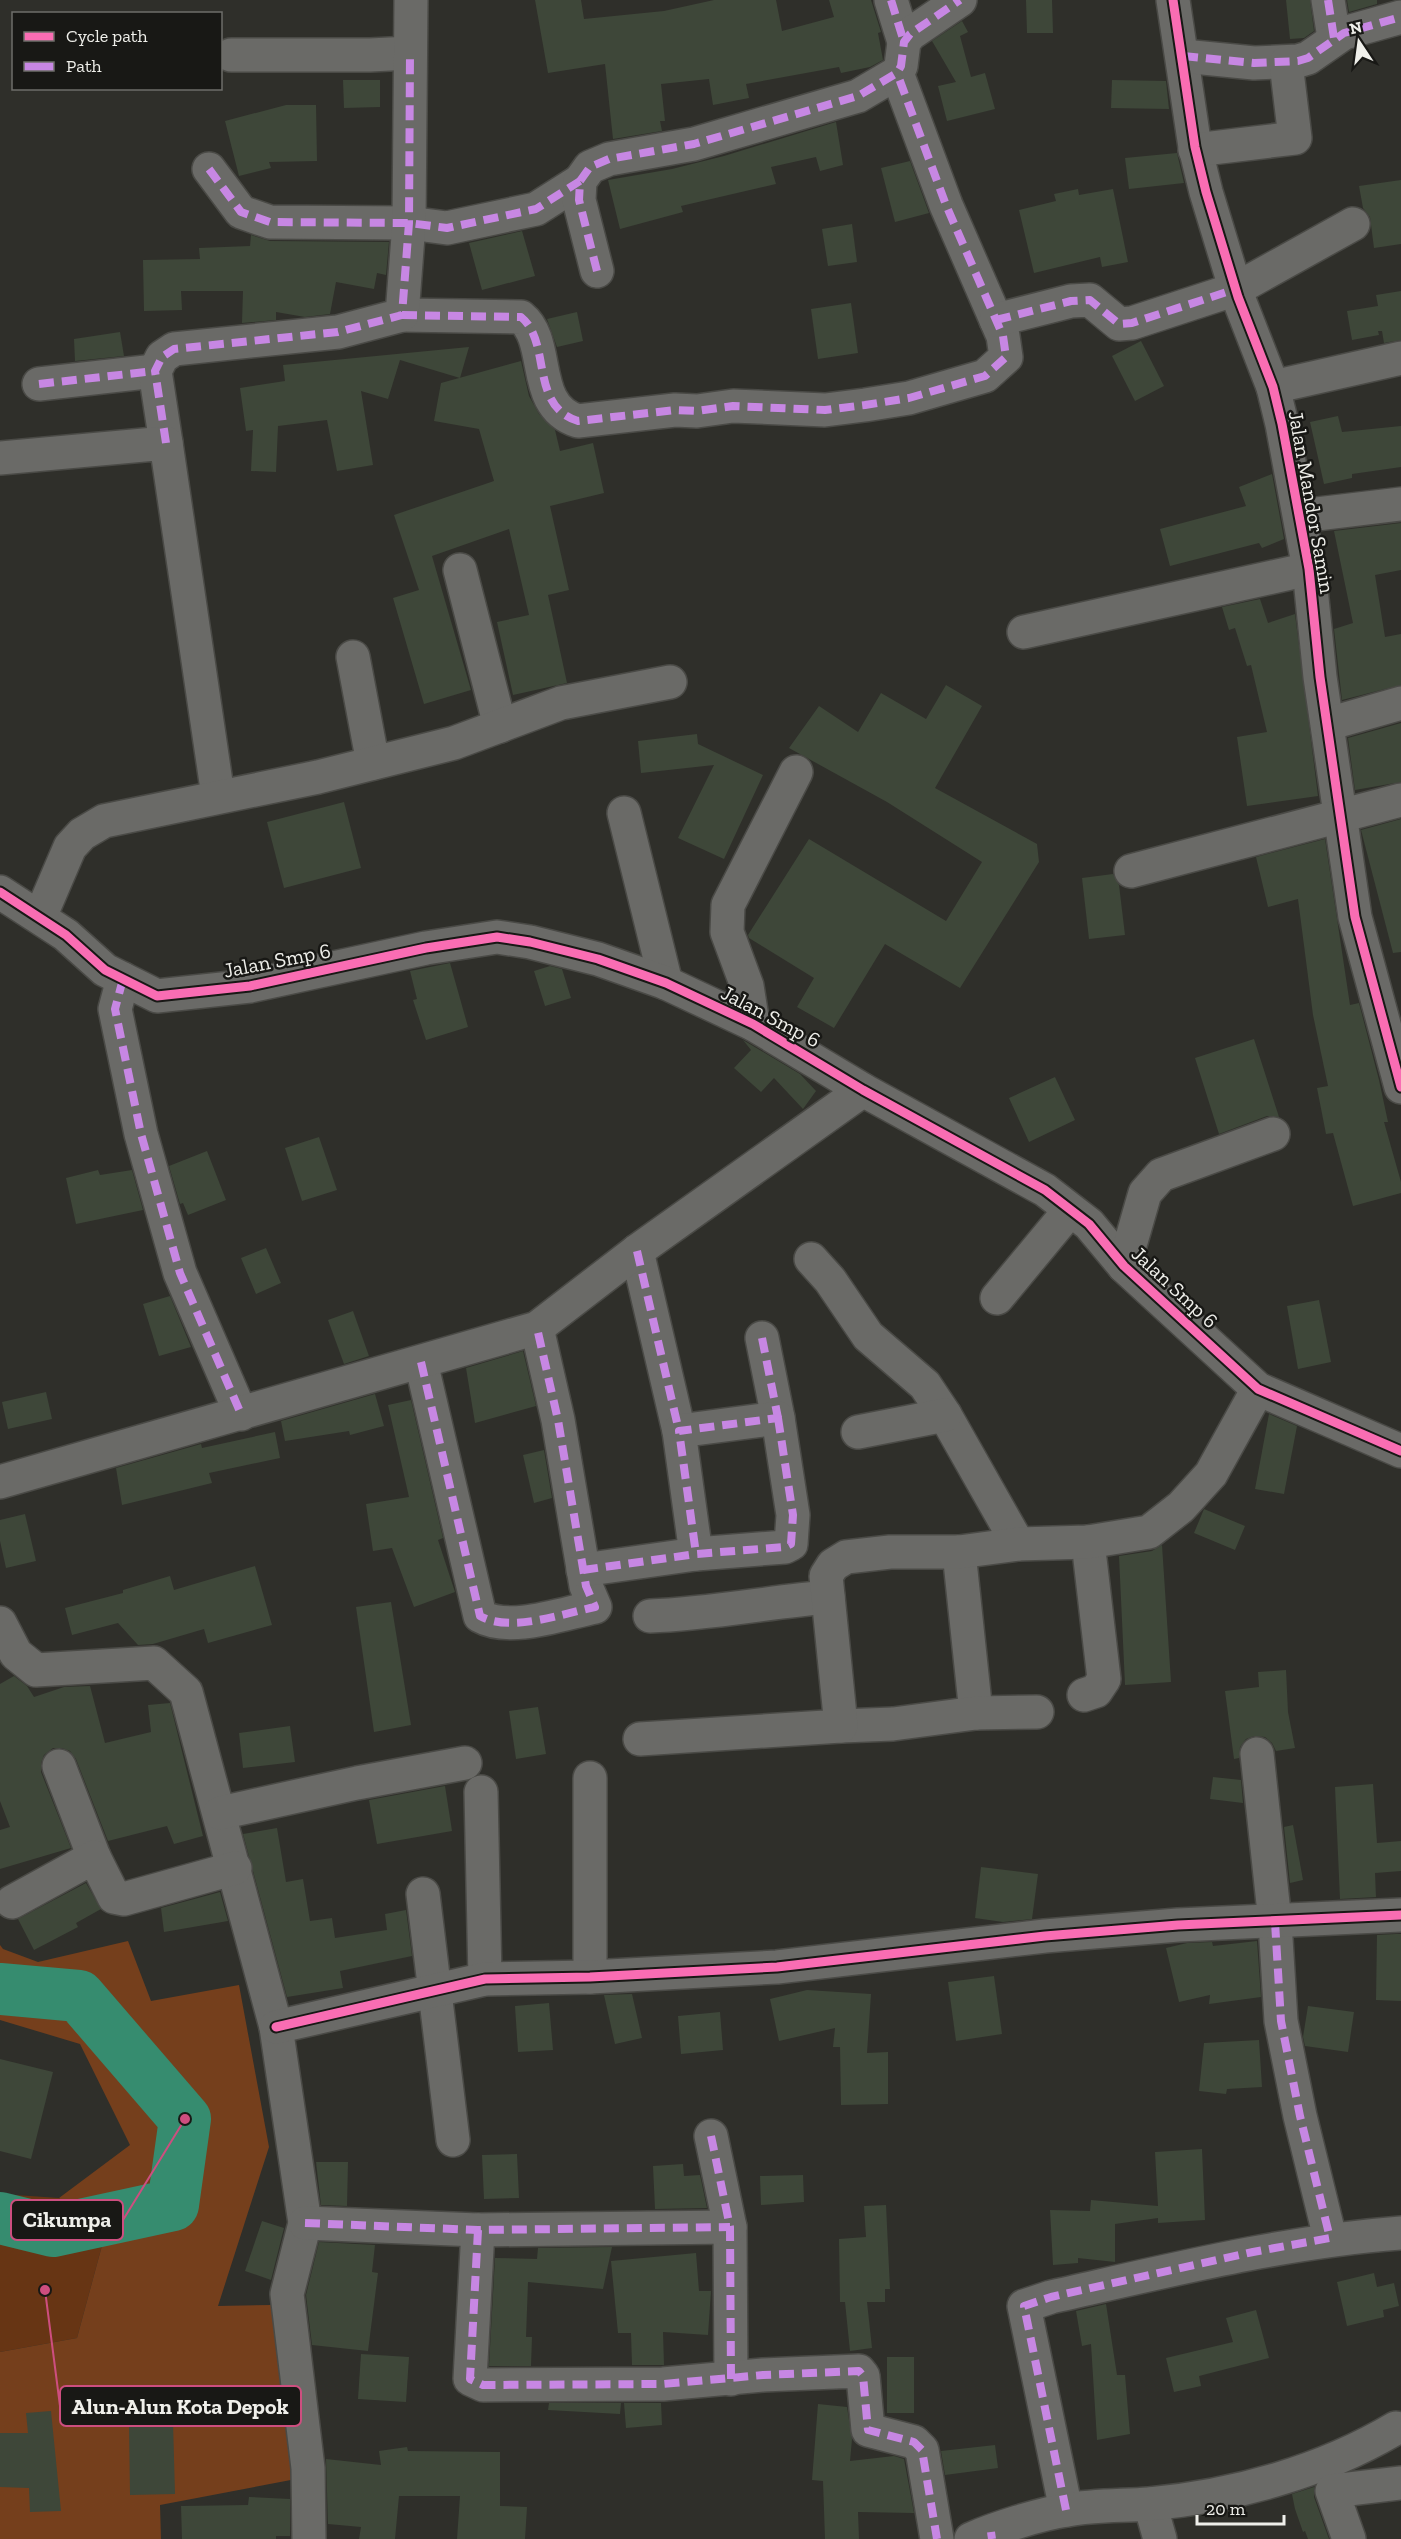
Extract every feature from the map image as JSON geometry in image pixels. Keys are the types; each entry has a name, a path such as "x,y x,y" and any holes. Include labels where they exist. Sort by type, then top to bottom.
{"street":[{"path":"402,315 409,223 411,0"},
{"path":"218,796 155,371 162,357 174,349 338,332 402,315 521,317 530,328 552,404 566,417 578,421 733,406 825,410 909,398 985,376 1006,357 1003,336 946,205 901,58 891,0"},
{"path":"209,169 241,212 270,222 409,223 447,228 536,209 580,181 590,167 609,159 694,144 838,104 874,88 901,58 920,26 960,0"},
{"name":"Jalan Mandor Samin","path":"1173,0 1195,150 1236,289 1273,387 1309,570 1320,677 1355,918 1396,1050 1401,1087"},
{"path":"1328,0 1334,38"},
{"path":"1183,56 1254,63 1286,63 1308,58 1334,38 1356,29 1401,17"},
{"path":"231,55 370,55 410,52"},
{"path":"1195,150 1295,138 1286,63"},
{"path":"580,181 581,213 597,271"},
{"path":"996,320 1071,301 1090,300 1119,324 1132,323 1236,289 1353,224"},
{"path":"1273,387 1401,358"},
{"path":"39,384 155,371"},
{"path":"0,458 166,443"},
{"path":"1300,516 1401,504"},
{"path":"460,570 501,726"},
{"path":"1024,632 1309,570"},
{"path":"353,657 373,763"},
{"path":"0,892 40,917 70,847 82,834 116,817 373,763 454,743 561,703 670,682"},
{"path":"1328,724 1401,703"},
{"path":"753,1024 747,986 727,933 728,905 796,772"},
{"path":"1131,871 1401,800"},
{"path":"624,813 663,968"},
{"name":"Jalan Smp 6","path":"40,917 66,935 105,970 157,996 250,986 426,948 497,937 530,942 598,959 663,968 863,1090 1045,1190 1089,1224 1124,1266 1258,1389 1401,1451"},
{"path":"519,920 663,968"},
{"path":"123,979 115,1009 122,1051 144,1144 180,1273 241,1414"},
{"path":"0,1482 537,1328 636,1251 863,1090"},
{"path":"1124,1266 1145,1194 1161,1175 1273,1134"},
{"path":"997,1298 1070,1210"},
{"path":"636,1251 679,1431 696,1554"},
{"path":"811,1259 830,1280 868,1336 916,1376 945,1415 1018,1544"},
{"path":"421,1362 480,1616 492,1623 509,1624 595,1607 584,1570 558,1420 537,1328"},
{"path":"584,1570 696,1554 785,1547 791,1544 793,1515 778,1418 762,1338"},
{"path":"841,1726 826,1576 832,1565 846,1557 890,1552 959,1552 1018,1544 1088,1542 1149,1532 1181,1507 1211,1474 1258,1389"},
{"path":"858,1432 945,1415"},
{"path":"679,1431 778,1418"},
{"path":"1084,1695 1096,1691 1104,1679 1088,1542"},
{"path":"959,1552 976,1713"},
{"path":"650,1616 695,1614 753,1604 828,1597"},
{"path":"0,1623 16,1654 36,1670 154,1663 186,1692 276,2027 304,2223 287,2294 308,2468 309,2539"},
{"path":"640,1739 893,1724 976,1713 1038,1712"},
{"path":"1257,1754 1275,1922 1281,2021 1300,2116 1330,2238"},
{"path":"220,1813 357,1783 465,1763"},
{"path":"59,1766 94,1857 114,1897 124,1899 235,1868"},
{"path":"590,1778 590,1977"},
{"path":"481,1792 485,1979"},
{"path":"12,1902 94,1857"},
{"path":"423,1894 437,1992 453,2140"},
{"path":"276,2027 437,1992 485,1979 590,1977 777,1967 1045,1936 1178,1925 1401,1914"},
{"path":"711,2136 730,2227 731,2379"},
{"path":"304,2223 478,2230 730,2227"},
{"path":"478,2230 470,2379 483,2385 663,2384 763,2375 858,2371 863,2376 868,2430 914,2442 922,2450 937,2539"},
{"path":"1066,2510 1024,2306 1051,2297 1253,2252 1330,2238 1401,2233"},
{"path":"985,2537 1066,2510 1150,2504 1239,2489 1319,2467 1363,2448 1396,2428"},
{"path":"1349,2539 1332,2491 1401,2483"},
{"path":"1150,2504 1160,2539"}],"shaded area":[{"path":"128,1941 151,2001 239,1985 269,2147 218,2306 272,2305 296,2479 160,2505 161,2539 0,2539 0,2352 77,2338 103,2242 59,2198 130,2145 80,2044 0,2020 0,1945 3,1949 38,1962"},
{"path":"0,2194 59,2198 103,2242 77,2338 0,2352"}],"building":[{"path":"535,0 581,0 584,19 664,11 714,0 776,0 782,31 834,17 829,0 871,0 881,32 878,33 883,60 870,67 841,73 839,67 746,84 749,98 713,105 709,79 661,84 665,121 660,121 662,131 613,139 605,64 548,73"},
{"path":"1026,0 1052,0 1053,33 1027,33"},
{"path":"1286,0 1310,0 1314,31 1304,38 1290,39"},
{"path":"1347,0 1377,0 1377,4 1349,12"},
{"path":"962,21 968,32 960,36 971,77 985,73 995,109 947,121 938,86 956,82 932,41"},
{"path":"343,80 380,80 380,107 344,108"},
{"path":"1112,80 1166,81 1169,109 1111,108"},
{"path":"286,105 316,105 317,161 269,162 271,168 239,176 225,121"},
{"path":"836,122 843,165 820,171 816,157 771,167 776,184 681,206 683,212 620,229 608,180 672,169 724,156"},
{"path":"1177,153 1184,183 1129,189 1125,158"},
{"path":"910,161 929,213 895,222 881,168"},
{"path":"1401,180 1401,244 1374,248 1370,217 1363,208 1359,186"},
{"path":"1078,189 1079,195 1113,189 1128,262 1102,267 1100,257 1034,273 1019,210 1056,201 1054,194"},
{"path":"852,224 857,262 828,266 822,229"},
{"path":"522,231 535,276 482,290 469,243"},
{"path":"251,235 270,241 389,242 386,275 377,273 374,289 336,282 330,314 305,317 276,312 276,320 242,323 243,291 181,291 182,310 144,311 143,260 200,259 199,248 250,246"},
{"path":"1401,291 1401,340 1384,343 1382,331 1378,331 1379,335 1352,340 1347,311 1378,306 1376,295"},
{"path":"851,303 858,353 818,359 811,309"},
{"path":"577,312 583,341 557,347 547,319"},
{"path":"120,332 124,356 75,361 74,339"},
{"path":"1141,341 1164,386 1135,401 1112,356"},
{"path":"469,347 460,378 400,360 388,399 361,391 373,465 337,471 327,420 278,426 276,472 251,471 253,430 246,431 240,388 285,381 283,365"},
{"path":"521,361 529,396 539,414 555,430 560,451 593,443 604,493 550,506 569,590 548,595 567,683 513,695 497,622 529,615 509,529 432,556 471,690 424,704 393,598 419,590 394,515 494,481 479,429 434,421 441,383"},
{"path":"1338,416 1342,432 1401,426 1401,467 1352,474 1352,478 1324,484 1310,422"},
{"path":"1272,474 1284,539 1262,548 1259,543 1170,566 1160,529 1246,506 1239,487"},
{"path":"1401,523 1401,570 1375,575 1385,637 1401,634 1401,685 1342,700 1334,629 1353,623 1334,531"},
{"path":"1260,599 1268,623 1295,614 1318,796 1247,806 1237,737 1267,732 1251,665 1247,666 1235,628 1229,630 1222,607"},
{"path":"946,685 982,706 935,788 1037,844 1039,862 960,988 885,944 834,1028 797,1007 814,978 749,938 748,935 809,839 946,921 982,862 887,802 789,748 819,706 858,732 881,693 926,719"},
{"path":"1401,723 1401,782 1355,790 1348,738"},
{"path":"697,734 698,744 763,775 724,859 678,838 714,765 641,773 638,741"},
{"path":"344,802 361,868 284,888 267,822"},
{"path":"1401,819 1401,952 1393,953 1361,830"},
{"path":"1325,839 1350,1005 1359,1003 1388,1122 1384,1122 1401,1182 1401,1193 1353,1206 1333,1133 1326,1134 1317,1088 1328,1086 1313,1015 1298,899 1268,907 1256,857"},
{"path":"1113,874 1119,885 1125,935 1089,939 1082,878"},
{"path":"450,963 468,1027 426,1040 413,1000 417,999 410,971"},
{"path":"550,966 562,969 571,998 545,1006 534,971"},
{"path":"1254,1039 1279,1117 1267,1116 1219,1134 1195,1058"},
{"path":"743,1040 800,1074 816,1091 803,1109 774,1078 761,1092 734,1068 751,1050"},
{"path":"1055,1077 1075,1120 1029,1142 1009,1098"},
{"path":"319,1137 337,1190 302,1201 285,1148"},
{"path":"207,1151 226,1200 188,1215 183,1203 180,1204 169,1166"},
{"path":"98,1170 100,1175 132,1170 143,1210 76,1224 66,1178"},
{"path":"266,1248 281,1283 256,1294 241,1258"},
{"path":"170,1296 191,1347 159,1356 143,1304"},
{"path":"1319,1300 1331,1362 1298,1369 1287,1306"},
{"path":"353,1311 369,1356 344,1364 328,1320"},
{"path":"523,1351 536,1406 475,1423 466,1368"},
{"path":"46,1392 52,1419 8,1429 2,1402"},
{"path":"375,1394 384,1426 350,1435 349,1431 285,1441 281,1421"},
{"path":"411,1400 443,1538 438,1540 455,1592 414,1607 392,1548 373,1551 366,1504 409,1497 388,1405"},
{"path":"1269,1414 1297,1426 1284,1494 1255,1489"},
{"path":"275,1432 280,1458 209,1473 212,1483 122,1505 116,1468 201,1444 202,1448"},
{"path":"544,1450 552,1498 534,1503 523,1455"},
{"path":"1204,1509 1245,1526 1235,1550 1194,1533"},
{"path":"25,1514 36,1561 6,1568 0,1541 0,1520"},
{"path":"1162,1545 1171,1682 1125,1685 1119,1556 1152,1551"},
{"path":"255,1566 272,1625 208,1643 204,1629 153,1644 138,1645 118,1623 72,1635 65,1608 123,1593 123,1590 170,1576 174,1590"},
{"path":"391,1602 411,1725 374,1732 356,1607"},
{"path":"1286,1670 1288,1712 1295,1748 1276,1751 1265,1737 1254,1736 1246,1739 1240,1747 1239,1758 1234,1759 1225,1691 1259,1687 1258,1672"},
{"path":"14,1676 27,1686 34,1697 64,1687 90,1686 105,1743 151,1732 148,1705 170,1703 203,1836 174,1844 167,1826 108,1841 76,1759 70,1751 53,1748 44,1755 41,1772 71,1848 0,1869 0,1830 10,1827 0,1801 0,1684"},
{"path":"538,1707 546,1754 516,1759 509,1711"},
{"path":"290,1726 295,1762 243,1768 239,1733"},
{"path":"1213,1777 1241,1780 1243,1803 1210,1799"},
{"path":"1373,1784 1377,1843 1401,1841 1401,1871 1375,1873 1376,1897 1340,1899 1335,1787"},
{"path":"445,1786 452,1831 377,1844 369,1800"},
{"path":"1293,1825 1303,1880 1290,1883 1284,1827"},
{"path":"277,1828 286,1882 303,1879 310,1921 332,1918 335,1938 387,1930 385,1914 406,1910 412,1956 340,1971 343,1988 287,1997 243,1834"},
{"path":"981,1867 1038,1874 1032,1919 1003,1922 975,1918"},
{"path":"86,1883 101,1909 76,1923 78,1927 34,1950 18,1919"},
{"path":"220,1892 228,1921 164,1932 161,1908"},
{"path":"1401,1934 1401,2001 1376,2000 1377,1935"},
{"path":"1257,1941 1261,1997 1209,2004 1210,1995 1179,2002 1166,1948 1187,1943 1212,1942 1213,1946"},
{"path":"994,1976 1002,2034 956,2041 948,1982"},
{"path":"807,1990 871,1994 867,2053 888,2052 888,2104 841,2105 840,2047 833,2047 835,2028 779,2041 770,1999"},
{"path":"632,1994 642,2038 615,2044 604,1995"},
{"path":"549,2003 553,2050 518,2052 515,2006"},
{"path":"1308,2006 1354,2012 1348,2052 1305,2046 1303,2037"},
{"path":"720,2012 723,2050 681,2054 678,2016"},
{"path":"1259,2040 1262,2087 1227,2089 1226,2094 1199,2091 1204,2043"},
{"path":"0,2059 53,2072 31,2159 0,2151"},
{"path":"1202,2149 1205,2220 1158,2223 1158,2218 1115,2224 1115,2262 1078,2258 1078,2263 1053,2265 1050,2210 1090,2211 1091,2200 1158,2206 1155,2152"},
{"path":"517,2154 519,2198 484,2199 482,2155"},
{"path":"316,2162 348,2162 347,2206 321,2205"},
{"path":"683,2164 684,2176 700,2175 707,2208 655,2209 653,2166"},
{"path":"803,2175 804,2202 761,2205 760,2176"},
{"path":"886,2205 890,2289 885,2289 885,2302 867,2302 872,2348 850,2351 845,2302 840,2302 839,2239 866,2237 864,2206"},
{"path":"262,2221 284,2228 271,2280 245,2271"},
{"path":"319,2242 375,2245 372,2272 378,2273 368,2351 312,2345 306,2295"},
{"path":"612,2247 603,2289 528,2282 526,2337 532,2337 531,2366 489,2366 495,2258 537,2259 538,2248"},
{"path":"696,2253 699,2291 711,2291 708,2335 663,2332 664,2365 632,2365 631,2333 618,2333 611,2261"},
{"path":"1374,2273 1377,2287 1394,2283 1399,2306 1383,2310 1384,2317 1347,2326 1337,2282"},
{"path":"1106,2304 1117,2375 1125,2375 1130,2434 1097,2440 1091,2344 1082,2346 1076,2311"},
{"path":"1256,2310 1269,2358 1199,2376 1201,2386 1174,2392 1166,2358 1233,2342 1226,2318"},
{"path":"361,2354 409,2357 406,2402 358,2399"},
{"path":"887,2357 914,2357 914,2413 887,2413"},
{"path":"549,2403 621,2403 620,2414 548,2410"},
{"path":"624,2403 661,2403 662,2425 626,2428"},
{"path":"818,2404 847,2407 852,2439 850,2461 894,2456 904,2459 914,2513 858,2512 859,2539 825,2539 823,2481 812,2480"},
{"path":"51,2411 61,2511 30,2512 29,2488 0,2487 0,2433 28,2433 26,2413"},
{"path":"173,2422 175,2494 130,2495 129,2423"},
{"path":"995,2445 998,2468 945,2475 941,2451"},
{"path":"407,2447 408,2451 500,2452 500,2506 527,2507 525,2539 457,2539 460,2496 399,2496 395,2539 359,2539 361,2527 328,2524 326,2459 381,2465 379,2451"},
{"path":"1314,2487 1314,2497 1329,2539 1308,2539 1305,2531 1303,2532 1295,2509 1292,2494"},
{"path":"249,2497 290,2499 290,2536 276,2536 276,2539 182,2539 181,2506 248,2505"}],"waterway":[{"path":"0,1989 79,1996 185,2119 173,2205 53,2231 0,2218"}],"marked path":[{"path":"891,0 904,42"},
{"path":"597,271 579,200 580,181 590,167 609,159 694,144 858,96 897,73 901,66 904,42 910,34 960,0"},
{"path":"1328,0 1334,38"},
{"path":"1183,56 1254,63 1298,61 1308,58 1344,33 1401,17"},
{"path":"166,443 155,371 162,357 174,349 338,332 402,315 409,223 410,53"},
{"path":"402,315 521,317 530,328 536,342 547,388 553,402 563,413 578,421 733,406 825,410 909,398 985,376 1006,357 1003,336 946,205 897,73"},
{"path":"209,169 241,212 270,222 409,223 447,228 536,209 580,181"},
{"path":"996,320 1071,301 1090,300 1119,324 1132,323 1236,289"},
{"path":"39,384 155,371"},
{"path":"123,979 115,1009 141,1134 180,1273 241,1414"},
{"path":"637,1251 679,1431"},
{"path":"421,1362 480,1616 492,1621 521,1622 595,1607 586,1586 558,1420 537,1328"},
{"path":"762,1338 778,1418"},
{"path":"778,1418 793,1515 791,1544 785,1547 696,1554 679,1431 778,1418"},
{"path":"583,1570 696,1554"},
{"path":"1066,2510 1024,2306 1051,2297 1253,2252 1330,2238 1300,2116 1281,2021 1275,1922"},
{"path":"711,2136 730,2227 731,2379"},
{"path":"305,2223 478,2230 730,2227"},
{"path":"478,2230 470,2379 483,2385 663,2384 763,2375 859,2371 863,2376 868,2430 914,2442 922,2450 937,2539"},
{"path":"991,2532 992,2539"}],"cycle path":[{"path":"1173,0 1195,147 1206,192 1238,297 1273,387 1282,424 1309,569 1320,677 1355,917 1401,1087"},
{"path":"0,892 66,935 105,970 157,996 250,986 426,948 497,937 530,942 598,959 666,983 753,1024 863,1090 1045,1190 1089,1224 1124,1266 1258,1389 1401,1451"},
{"path":"276,2027 485,1979 590,1977 777,1967 1045,1936 1178,1925 1401,1915"}],"place":[{"name":"Cikumpa","path":"185,2119"},
{"name":"Alun-Alun Kota Depok","path":"45,2290"}]}
